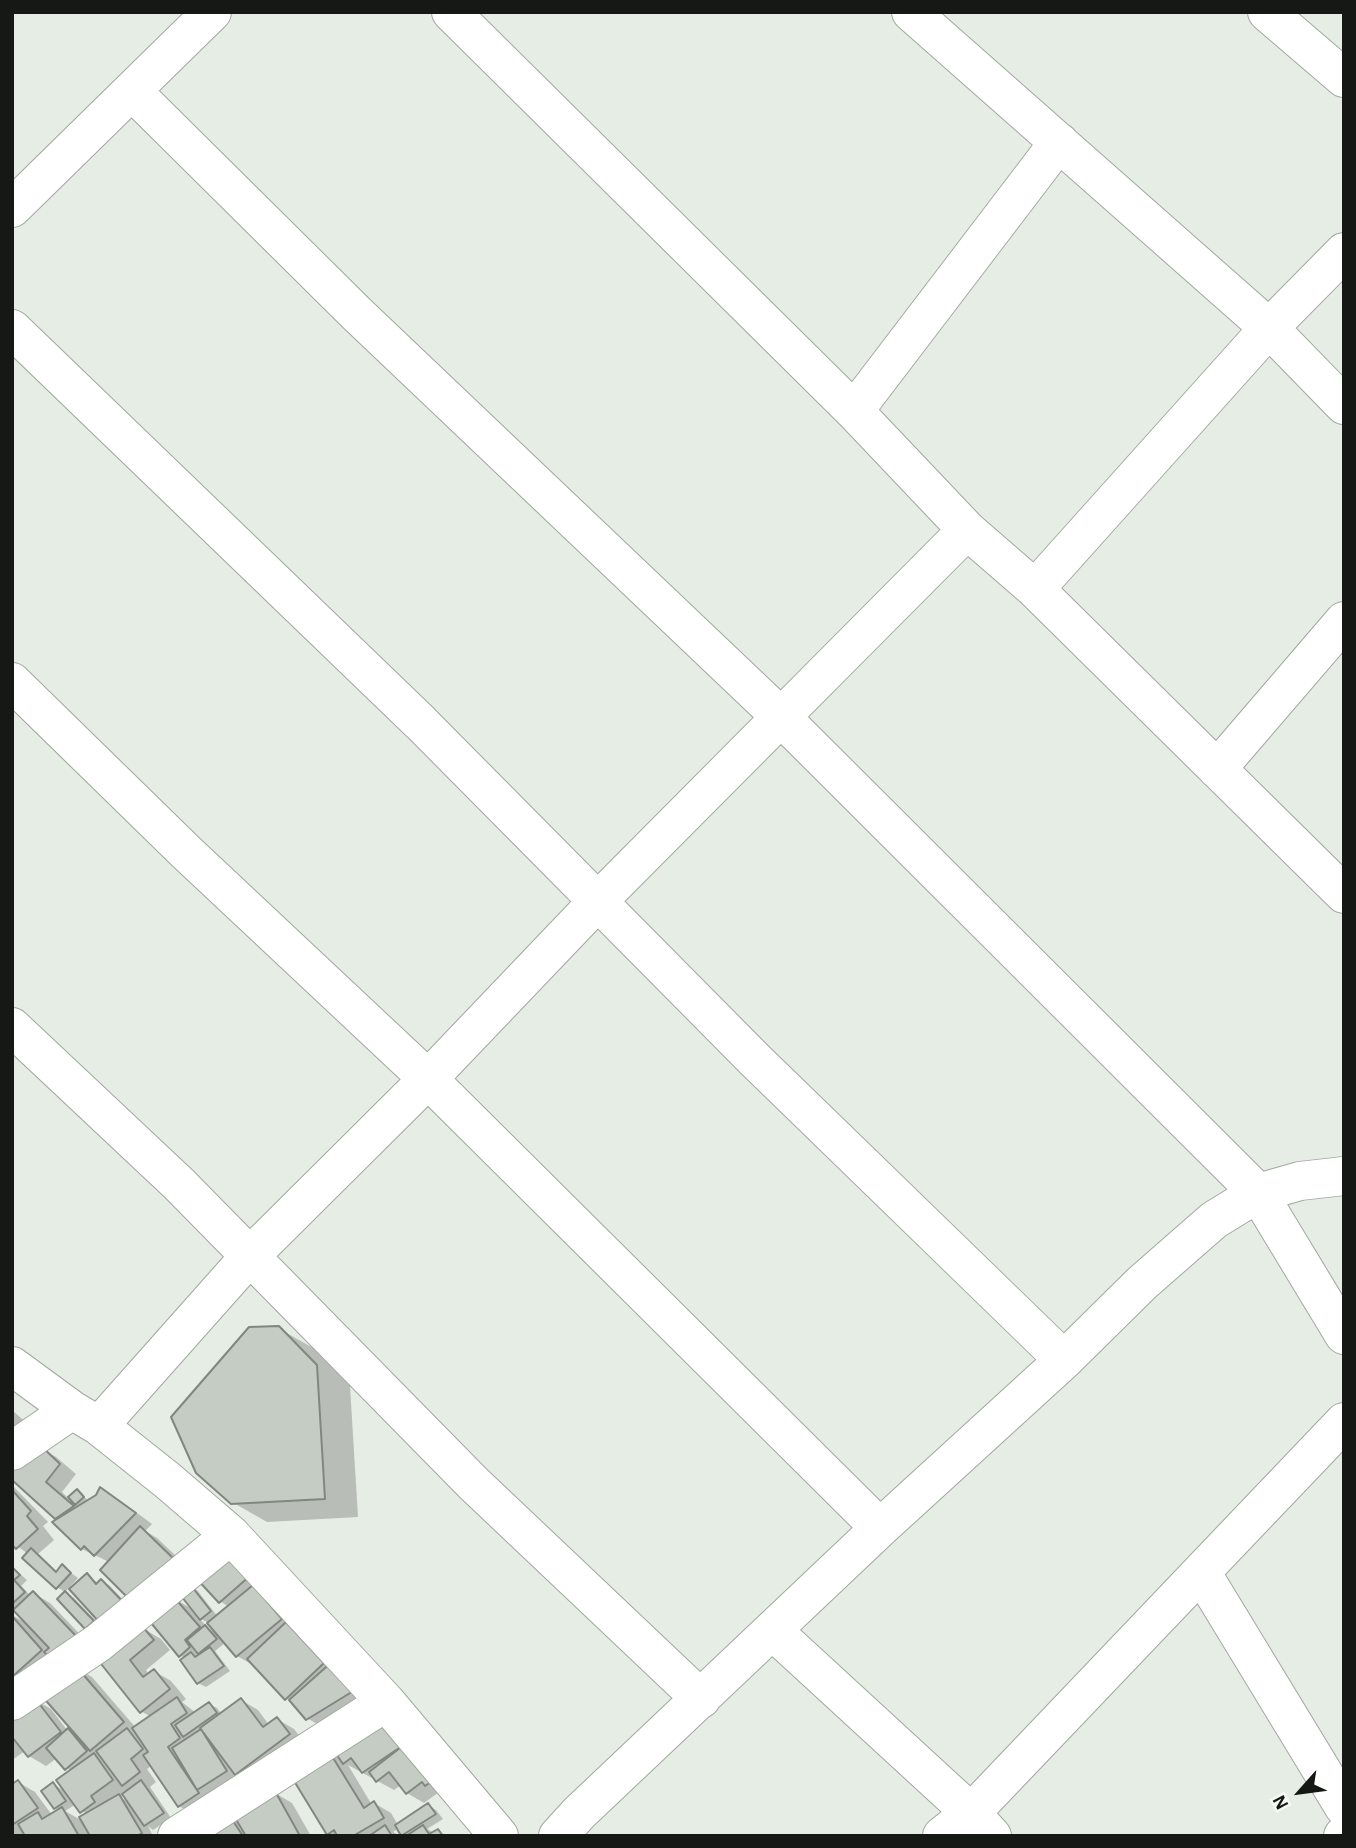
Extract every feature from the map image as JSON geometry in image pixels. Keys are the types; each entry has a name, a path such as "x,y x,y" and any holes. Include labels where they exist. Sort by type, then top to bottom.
{"street":[{"path":"16,197 132,91 212,12"},
{"path":"911,12 1269,327 1344,405"},
{"path":"1267,12 1344,78"},
{"path":"462,16 854,411 967,530 1035,589 1344,894"},
{"path":"132,91 356,313 782,718 1258,1193 1344,1335"},
{"path":"854,411 1059,142"},
{"path":"1035,589 1269,327 1344,252"},
{"path":"12,329 412,713 755,1060 1064,1360"},
{"path":"12,1451 85,1418 428,1079 598,901 967,530"},
{"path":"1217,769 1344,621"},
{"path":"12,682 186,852 428,1079 880,1528"},
{"path":"12,1027 179,1184 473,1483 701,1699"},
{"path":"558,1836 579,1813 880,1528 1064,1360 1142,1283 1214,1220 1258,1193 1300,1181 1344,1176"},
{"path":"12,1366 167,1480 231,1535 386,1702 499,1836"},
{"path":"773,1631 968,1828 1201,1572 1344,1422"},
{"path":"12,1700 98,1643 231,1535"},
{"path":"1201,1572 1344,1807"},
{"path":"177,1836 386,1702"}],"building":[{"path":"279,1326 317,1365 325,1499 231,1504 196,1473 171,1417 249,1327"},
{"path":"39,1444 60,1464 46,1482 74,1506 55,1519 12,1480 12,1469"},
{"path":"100,1487 136,1513 94,1556 84,1546 81,1550 52,1522 96,1495"},
{"path":"77,1489 84,1497 75,1505 68,1497"},
{"path":"12,1490 31,1511 27,1516 38,1529 16,1549 12,1545"},
{"path":"140,1526 178,1563 126,1596 100,1570"},
{"path":"31,1548 56,1572 62,1564 71,1573 56,1589 22,1558"},
{"path":"227,1548 251,1575 219,1603 195,1577"},
{"path":"12,1567 20,1575 14,1580 25,1592 12,1604"},
{"path":"87,1573 96,1584 101,1579 123,1602 100,1623 69,1589"},
{"path":"189,1583 211,1611 200,1620 178,1592"},
{"path":"253,1585 282,1619 236,1657 207,1623"},
{"path":"33,1591 77,1637 53,1660 44,1652 49,1648 13,1610"},
{"path":"65,1591 94,1621 85,1629 57,1599"},
{"path":"173,1596 200,1627 185,1640 190,1647 179,1657 147,1618"},
{"path":"12,1616 42,1650 12,1677"},
{"path":"286,1622 324,1663 285,1700 247,1659"},
{"path":"205,1625 217,1639 198,1654 187,1640"},
{"path":"143,1627 154,1640 130,1660 143,1677 154,1669 170,1689 140,1713 94,1655"},
{"path":"210,1647 224,1666 197,1684 180,1660 191,1652 195,1657"},
{"path":"334,1660 355,1690 306,1720 289,1700"},
{"path":"75,1665 124,1722 90,1751 41,1695"},
{"path":"34,1697 61,1732 28,1757 12,1737 12,1714"},
{"path":"177,1697 187,1713 171,1724 180,1738 168,1747 199,1793 178,1807 143,1755 148,1752 132,1728"},
{"path":"241,1698 263,1727 277,1717 290,1734 235,1775 200,1728"},
{"path":"209,1702 217,1713 183,1737 175,1725"},
{"path":"380,1709 405,1744 362,1773 351,1758 343,1764 332,1748"},
{"path":"68,1728 87,1751 65,1770 46,1748"},
{"path":"127,1728 143,1749 131,1759 140,1772 122,1786 96,1751"},
{"path":"201,1729 227,1771 197,1790 172,1748"},
{"path":"409,1741 437,1778 425,1786 422,1782 406,1794 389,1772 376,1782 369,1772"},
{"path":"327,1748 364,1808 374,1801 384,1818 353,1836 337,1836 334,1830 327,1835 288,1771"},
{"path":"94,1753 113,1780 91,1796 95,1802 80,1813 56,1780"},
{"path":"18,1780 38,1808 12,1825 12,1784"},
{"path":"141,1780 164,1813 144,1826 122,1794"},
{"path":"53,1782 66,1801 54,1809 41,1791"},
{"path":"275,1791 300,1836 246,1836 232,1813"},
{"path":"119,1794 142,1833 137,1836 90,1836 79,1817"},
{"path":"428,1803 436,1814 401,1836 395,1825"},
{"path":"62,1807 79,1836 25,1836 18,1824 38,1812 42,1819"},
{"path":"227,1812 243,1836 208,1836"},
{"path":"385,1825 392,1836 369,1836"},
{"path":"423,1825 429,1834 438,1829 443,1836 406,1836"}]}
